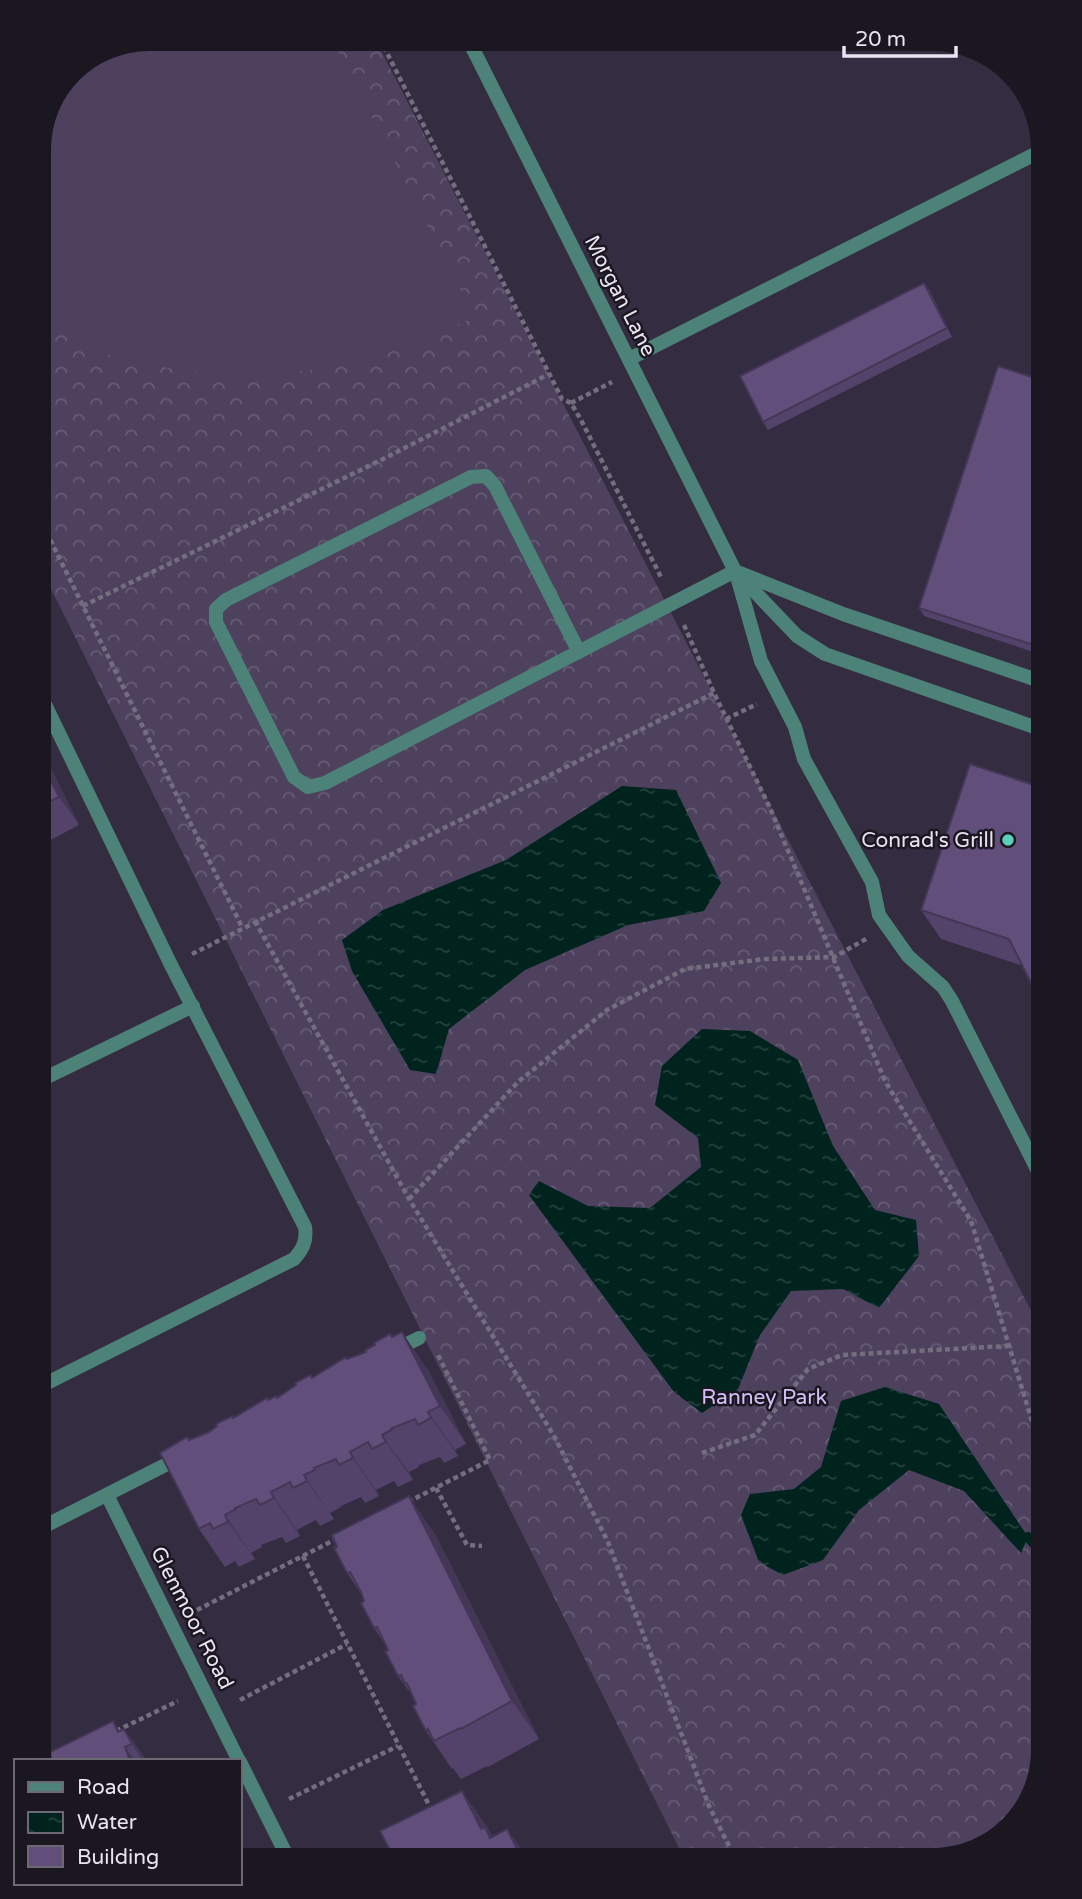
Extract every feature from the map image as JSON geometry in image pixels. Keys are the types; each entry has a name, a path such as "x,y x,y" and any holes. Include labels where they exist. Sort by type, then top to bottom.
{"street":[{"name":"Morgan Lane","path":"474,51 735,571 797,636 825,654 1031,721"},
{"path":"632,365 1031,157"},
{"path":"579,652 495,486 486,475 460,482 226,600 216,609 216,622 294,776 308,787 325,783 579,652 674,603 735,571 843,614 1031,678"},
{"path":"735,571 761,661 795,727 804,759 872,882 879,915 908,956 943,987 1031,1156"},
{"path":"51,717 172,965 305,1227 307,1238 294,1259 51,1380"},
{"path":"51,1075 193,1006"},
{"path":"382,1357 419,1338"},
{"path":"51,1523 194,1451"},
{"name":"Glenmoor Road","path":"107,1495 238,1759"},
{"name":"Glenmoor Road","path":"242,1767 283,1848"}],"path":[{"path":"387,51 562,399 571,403 674,603 770,808 885,1081 971,1221 1031,1418"},
{"path":"571,403 632,365"},
{"path":"83,606 381,460 549,374"},
{"path":"51,541 242,927"},
{"path":"172,965 242,927 714,693"},
{"path":"255,921 409,1199 554,1436 608,1542 709,1806 730,1848"},
{"path":"409,1199 517,1082 607,1010 685,969 765,959 834,957 887,927"},
{"path":"702,1453 755,1435 808,1369 842,1355 1008,1346"},
{"path":"400,1506 490,1460 439,1356"},
{"path":"436,1488 467,1545 482,1546"},
{"path":"197,1609 339,1537"},
{"path":"303,1556 432,1812"},
{"path":"240,1700 347,1644"},
{"path":"106,1737 178,1701"},
{"path":"289,1799 398,1746"}],"green space":[{"name":"Ranney Park","path":"149,51 381,51 1031,1311 1031,1750 1028,1776 1018,1799 1007,1815 988,1832 959,1845 946,1847 679,1848 51,589 51,142 54,123 71,89 84,75 117,56"},
{"path":"338,51 474,317 436,335 357,361 277,374 195,372 116,357 51,326 51,142 54,123 71,89 84,75 100,64 117,56 136,52"}],"water":[{"path":"622,786 676,790 721,883 704,911 628,925 525,970 449,1029 436,1074 410,1070 352,971 342,940 383,910 506,860"},
{"path":"702,1029 750,1031 798,1060 833,1146 875,1210 916,1220 919,1256 879,1308 843,1289 791,1291 760,1335 738,1389 702,1413 674,1392 529,1195 539,1181 588,1206 650,1208 701,1167 698,1138 655,1105 662,1066"},
{"path":"885,1387 939,1404 1028,1537 1021,1553 964,1491 909,1470 859,1510 823,1560 783,1575 759,1562 741,1515 750,1494 794,1489 821,1467 841,1401"}],"building":[{"path":"924,283 947,328 763,422 740,376"},
{"path":"998,366 1031,377 1031,644 919,608"},
{"path":"970,764 1031,784 1031,983 1009,939 921,910"},
{"path":"51,781 59,797 51,801"},
{"path":"402,1332 440,1406 428,1412 431,1418 418,1425 415,1419 392,1428 382,1435 386,1442 372,1449 368,1442 350,1452 353,1458 339,1465 336,1459 314,1468 315,1470 304,1475 307,1481 293,1488 290,1482 271,1492 274,1498 260,1505 256,1499 235,1508 225,1515 228,1522 213,1529 210,1523 199,1529 160,1453 187,1437 189,1440 209,1432 216,1424 232,1416 233,1418 267,1398 277,1398 296,1385 295,1383 310,1375 312,1378 346,1357 347,1359 366,1352 374,1343 390,1334 392,1337"},
{"path":"409,1496 512,1701 434,1741 413,1706 416,1704 407,1683 405,1684 401,1675 398,1676 385,1651 388,1650 377,1627 374,1628 361,1603 364,1601 361,1592 334,1548 337,1547 332,1535"},
{"path":"113,1721 118,1732 124,1729 132,1744 125,1747 129,1759 52,1759 51,1752"},
{"path":"462,1791 481,1829 485,1827 490,1838 507,1829 516,1848 389,1848 380,1831"}],"waterway":[{"path":"1028,1537 1031,1540"}],"place":[{"name":"Conrad's Grill","path":"1008,840"}]}
